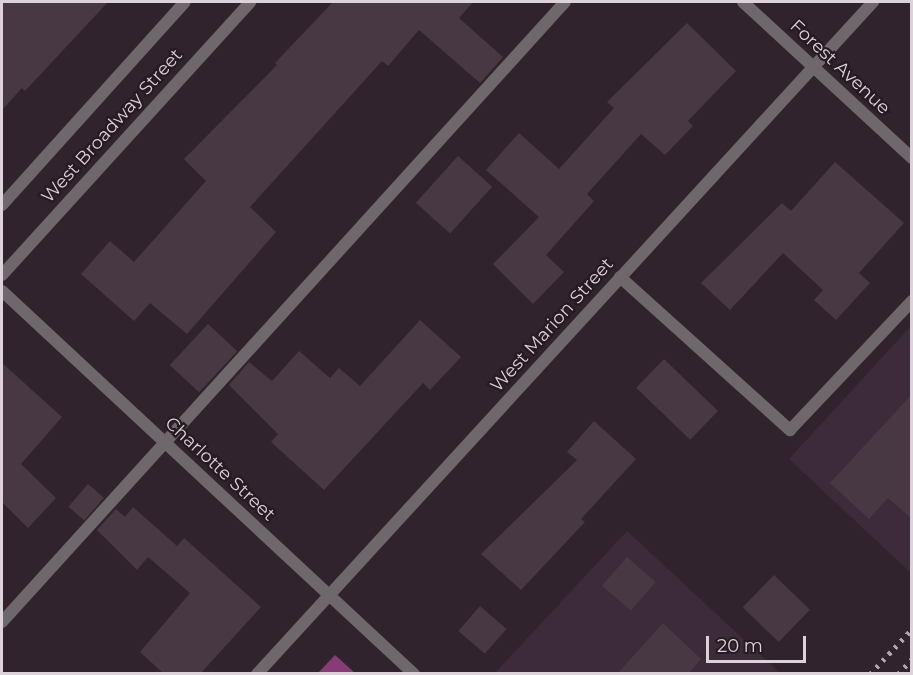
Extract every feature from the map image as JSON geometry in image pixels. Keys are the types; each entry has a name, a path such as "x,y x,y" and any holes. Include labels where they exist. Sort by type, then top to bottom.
{"street":[{"name":"West Broadway Street","path":"2,206 185,2"},
{"name":"West Broadway Street","path":"2,275 250,2"},
{"path":"2,622 565,2"},
{"name":"Forest Avenue","path":"743,2 912,158"},
{"name":"West Marion Street","path":"257,674 873,2"},
{"path":"620,277 790,430 912,301"},
{"name":"Charlotte Street","path":"2,291 414,674"}],"shaded area":[{"path":"911,326 911,570 910,572 789,459"},
{"path":"627,531 780,673 494,674"},
{"path":"335,655 355,673 318,673"}],"building":[{"path":"2,2 108,2 25,91 22,88 2,110"},
{"path":"333,2 473,2 459,18 503,57 480,83 419,30 388,66 382,61 250,207 276,232 187,334 150,303 134,321 81,274 110,241 134,262 206,181 184,159 277,65 275,63"},
{"path":"687,23 736,71 688,121 693,126 665,155 641,134 587,194 594,201 546,255 564,272 533,304 493,264 539,217 486,170 519,133 559,169 614,108 607,102"},
{"path":"458,156 492,187 450,234 416,203"},
{"path":"835,162 904,223 859,273 870,283 836,320 814,300 823,290 783,253 730,310 701,283 782,203 791,211"},
{"path":"420,320 461,357 430,390 423,383 324,490 271,442 278,434 229,385 249,362 272,381 299,351 330,378 339,368 360,386"},
{"path":"208,324 237,351 199,392 170,365"},
{"path":"664,359 718,411 690,440 636,388"},
{"path":"2,363 62,417 21,464 56,498 28,528 2,502"},
{"path":"912,394 912,519 888,498 869,519 830,483"},
{"path":"594,421 636,459 581,519 585,522 521,590 481,554 577,460 567,452"},
{"path":"88,484 104,498 84,520 68,507"},
{"path":"133,507 177,546 184,538 261,607 200,674 164,674 140,652 190,593 148,557 137,570 97,530 116,509 125,517"},
{"path":"627,557 656,582 631,611 602,586"},
{"path":"774,575 810,610 779,642 743,607"},
{"path":"480,606 506,629 485,654 458,631"},
{"path":"663,623 701,659 688,674 617,674"}],"railway":[{"path":"870,674 912,629"},
{"path":"898,674 912,659"}]}
